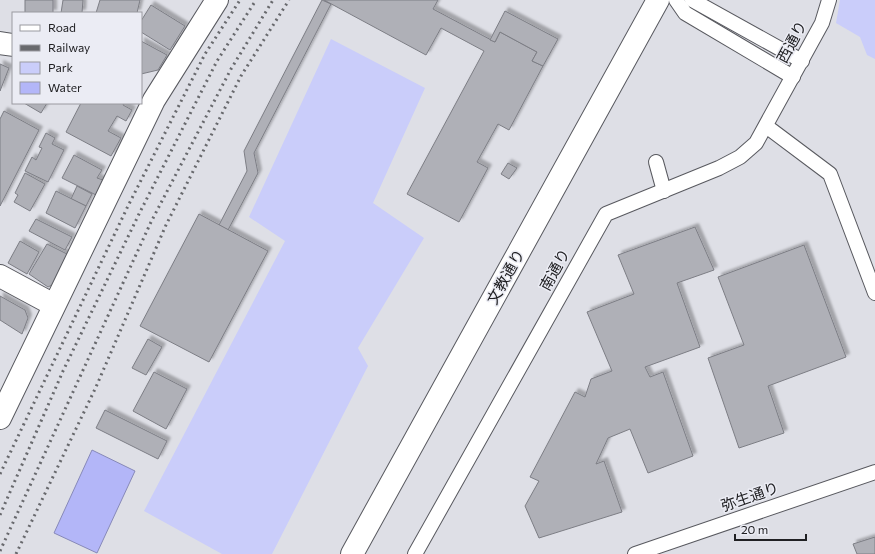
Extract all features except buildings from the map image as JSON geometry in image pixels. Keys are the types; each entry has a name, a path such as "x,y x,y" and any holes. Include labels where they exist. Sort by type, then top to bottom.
{"street":[{"path":"0,418 54,305 148,96 217,0"},
{"name":"文教通り","path":"352,554 658,0"},
{"path":"0,43 12,45"},
{"path":"0,276 54,305"}],"lane":[{"path":"676,0 685,14 793,77"},
{"path":"692,0 802,62"},
{"name":"西通り","path":"793,77 822,22 829,0"},
{"name":"南通り","path":"415,554 606,214 719,168 740,157 756,143 793,77"},
{"path":"766,126 830,174 875,293"},
{"path":"656,162 664,191"},
{"name":"弥生通り","path":"635,554 875,472"}],"green space":[{"path":"840,0 875,0 875,59 867,55 860,37 836,23"},
{"path":"331,39 425,88 373,203 424,238 358,348 368,366 272,554 222,554 144,511 285,241 249,217"}],"water":[{"path":"92,450 135,471 97,553 54,533"}],"railway":[{"path":"0,474 128,206 205,54 240,0"},
{"path":"0,515 63,371 139,214 217,61 256,0"},
{"path":"0,551 151,222 231,69 273,0"},
{"path":"16,554 96,387 166,225 241,76 289,0"}]}
